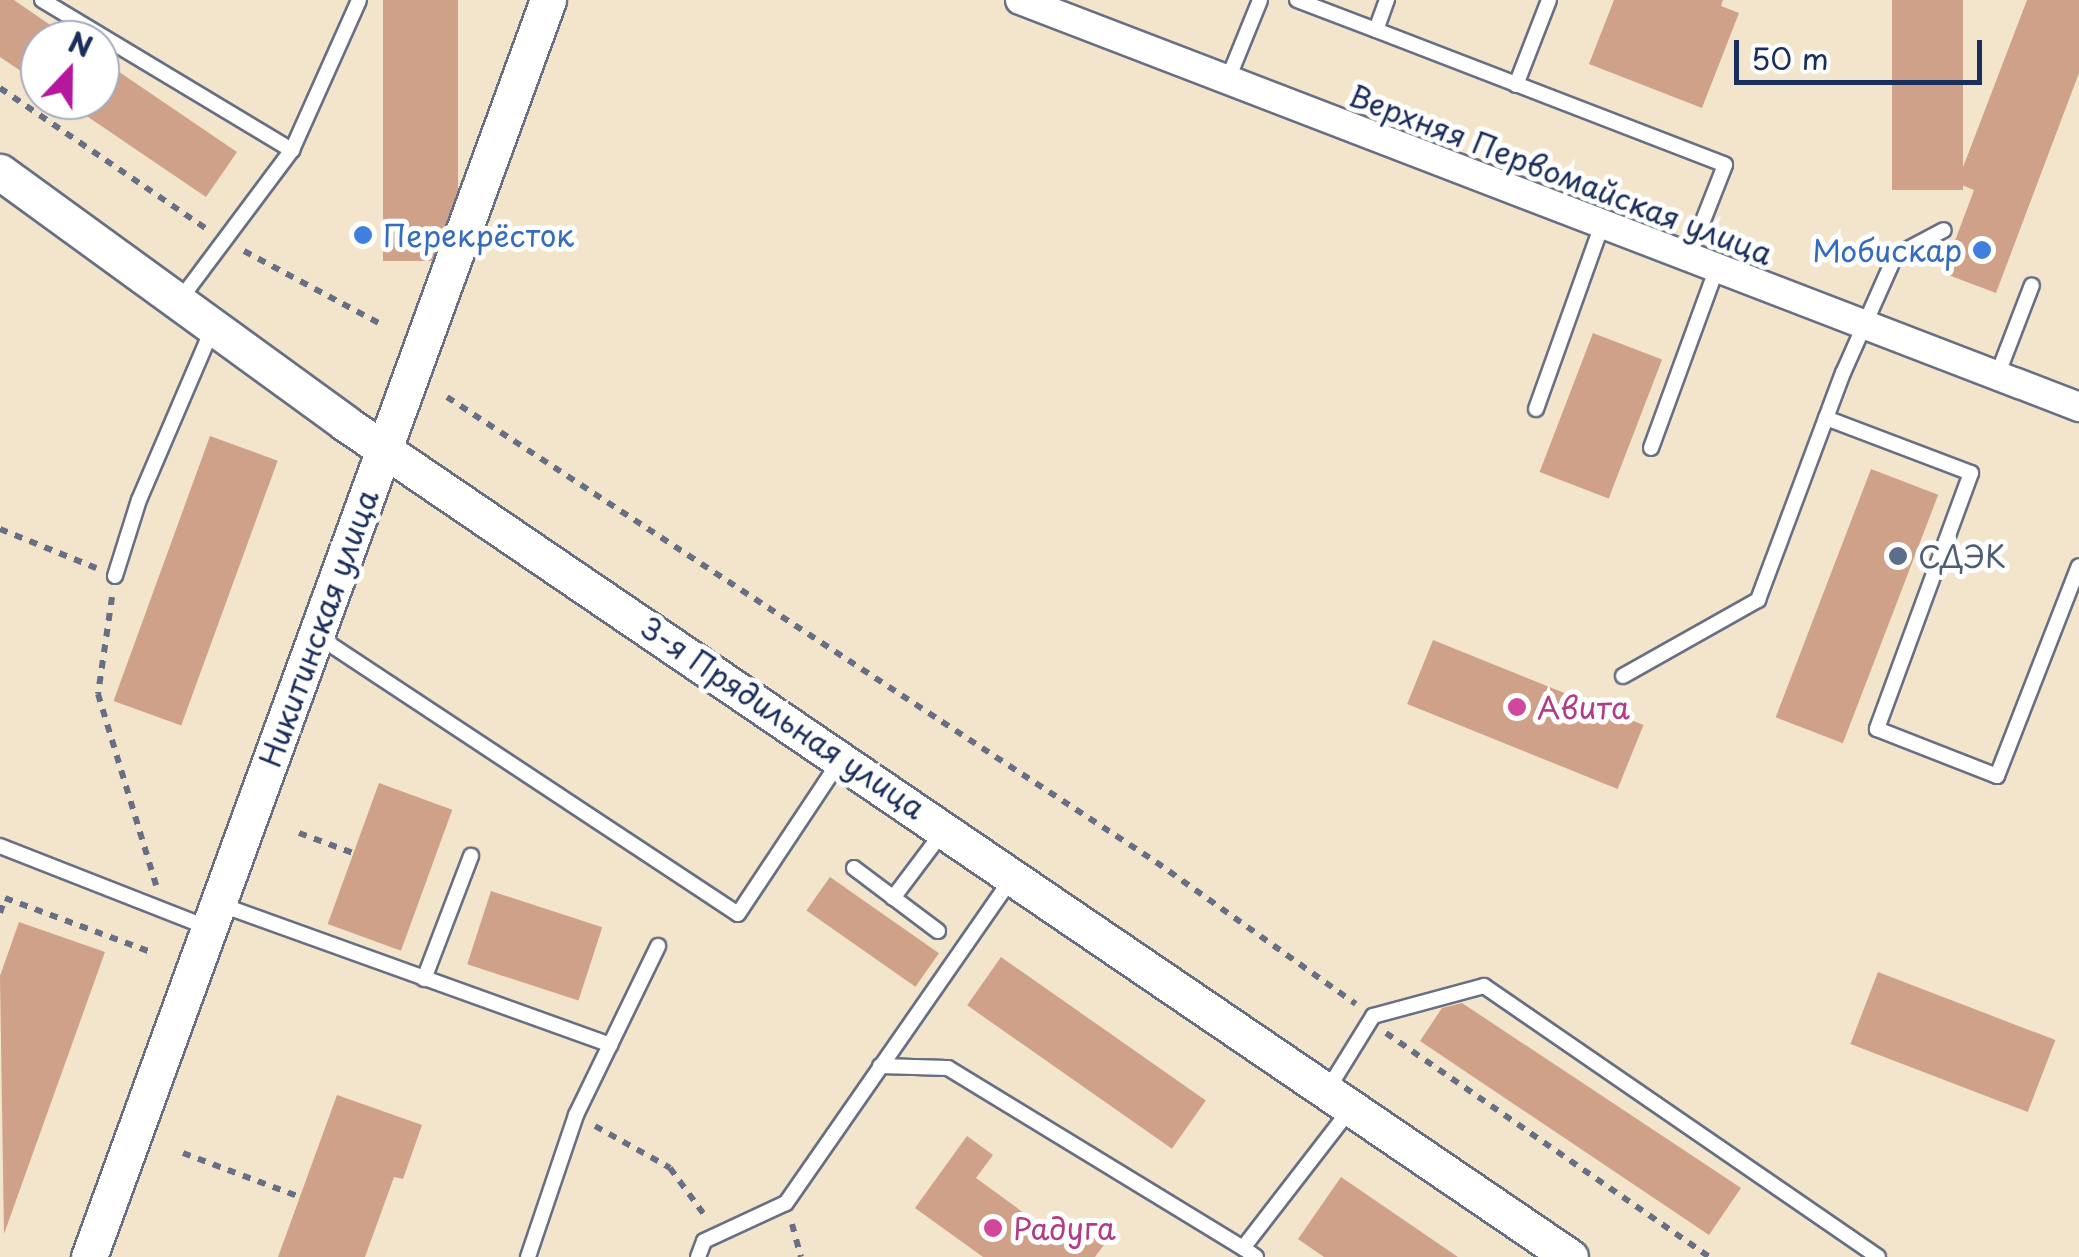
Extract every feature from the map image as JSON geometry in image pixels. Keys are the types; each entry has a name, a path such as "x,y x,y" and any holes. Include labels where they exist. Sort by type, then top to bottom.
{"street":[{"name":"Никитинская улица","path":"89,1257 548,0"},
{"name":"Верхняя Первомайская улица","path":"1020,0 1688,260 2079,407"},
{"name":"3-я Прядильная улица","path":"0,172 345,423 388,446 1570,1257"}],"lane":[{"path":"42,0 292,150"},
{"path":"179,301 292,150 359,0"},
{"path":"1228,79 1260,0"},
{"path":"1297,0 1724,166 1688,260"},
{"path":"1376,30 1387,0"},
{"path":"1516,85 1549,0"},
{"path":"1536,409 1602,226"},
{"path":"1623,676 1758,600 1862,325 1895,256 1944,230"},
{"path":"1651,448 1716,270"},
{"path":"1998,376 2032,285"},
{"path":"115,576 138,500 214,326"},
{"path":"1826,418 1971,474 1877,730 1996,776 2079,566"},
{"path":"314,634 738,914 842,758"},
{"path":"893,898 945,828"},
{"path":"0,846 163,910 214,916 424,979 610,1045"},
{"path":"424,979 471,856"},
{"path":"854,868 938,932"},
{"path":"698,1257 704,1241 786,1203 1013,875"},
{"path":"528,1257 576,1116 658,946"},
{"path":"1242,1248 1340,1098 1373,1016 1484,986 1878,1257"},
{"path":"880,1066 948,1068 1256,1257"}],"path":[{"path":"0,88 223,240 379,323"},
{"path":"447,397 1156,862 1373,1016 1391,1040 1709,1257"},
{"path":"0,529 115,576 98,694 163,910"},
{"path":"299,833 353,853"},
{"path":"0,912 6,898 148,951"},
{"path":"576,1116 670,1168 719,1234"},
{"path":"183,1153 300,1197"},
{"path":"786,1203 800,1257"}],"building":[{"path":"0,0 14,0 43,20 20,20 20,70 0,57"},
{"path":"383,0 458,0 458,261 383,261"},
{"path":"1614,0 1723,0 1721,6 1739,13 1702,108 1589,64"},
{"path":"1892,0 1963,0 1963,190 1892,190"},
{"path":"2027,0 2079,0 2079,73 1996,293 1943,273 1974,190 1957,183"},
{"path":"120,73 237,152 206,197 92,120 120,120"},
{"path":"1593,333 1662,360 1609,499 1540,472"},
{"path":"210,436 278,461 181,726 114,701"},
{"path":"1871,469 1938,495 1843,743 1776,717"},
{"path":"1433,640 1643,725 1618,789 1407,704"},
{"path":"379,783 452,810 401,951 328,924"},
{"path":"830,877 939,953 915,987 806,911"},
{"path":"491,891 602,927 578,1000 467,964"},
{"path":"19,922 105,952 4,1234 0,976"},
{"path":"1001,957 1206,1100 1172,1149 967,1005"},
{"path":"1878,972 2055,1040 2028,1112 1850,1044"},
{"path":"1462,1003 1741,1188 1709,1235 1420,1041 1442,1008"},
{"path":"337,1095 422,1125 403,1179 394,1177 365,1257 278,1257"},
{"path":"967,1136 993,1155 976,1178 1068,1245 1083,1224 1106,1242 1095,1257 983,1257 915,1208"},
{"path":"1341,1177 1458,1257 1324,1257 1298,1239"}],"place":[{"name":"Перекрёсток","path":"363,235"},
{"name":"Мобискар","path":"1982,250"},
{"name":"СДЭК","path":"1898,556"},
{"name":"Авита","path":"1517,707"},
{"name":"Радуга","path":"993,1228"}]}
